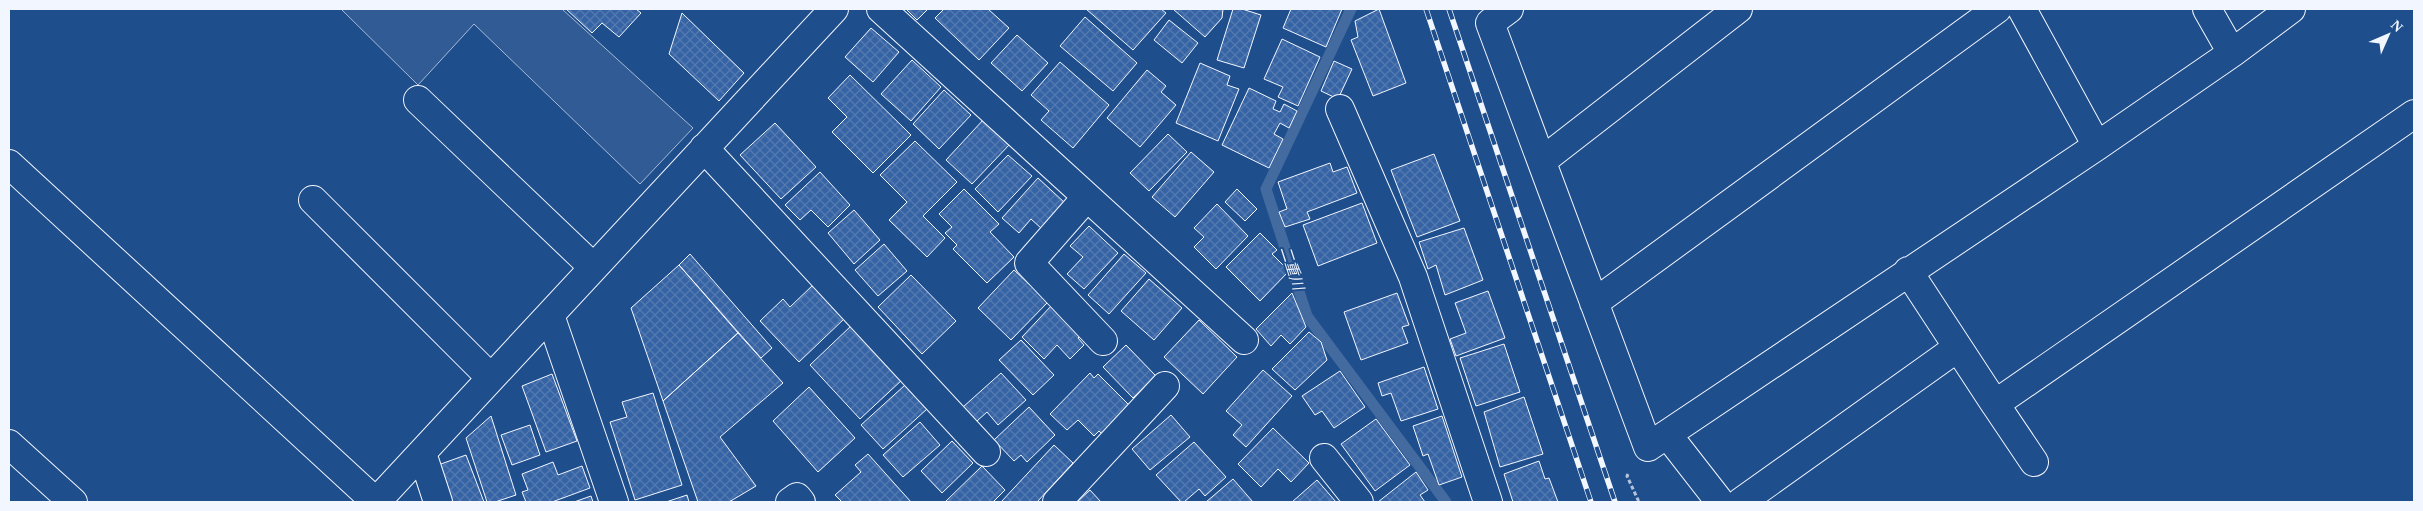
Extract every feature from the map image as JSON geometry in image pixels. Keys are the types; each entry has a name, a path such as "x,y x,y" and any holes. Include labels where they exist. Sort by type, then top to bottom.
{"street":[{"path":"9,164 376,502 834,9"},
{"path":"881,9 1086,198 1244,340"},
{"path":"1509,9 1490,23 1648,447 2097,146 2232,53 2291,9"},
{"path":"1542,161 1738,9"},
{"path":"1594,303 1997,9"},
{"path":"2022,9 2097,146"},
{"path":"2207,9 2232,53"},
{"path":"418,100 594,267"},
{"path":"1340,110 1413,277 1488,502"},
{"path":"1995,404 2414,114"},
{"path":"704,148 986,452"},
{"path":"1086,198 1029,262 1103,341"},
{"path":"313,200 491,378"},
{"path":"1908,271 2034,462"},
{"path":"550,315 614,502"},
{"path":"1741,502 1957,348"},
{"path":"1057,502 1165,386"},
{"path":"1668,434 1720,502"},
{"path":"9,444 73,502"},
{"path":"422,453 438,502"},
{"path":"1324,458 1359,502"},
{"path":"790,502 797,497 802,502"}],"shaded area":[{"path":"341,9 562,9 693,128 640,184 474,24 418,85"}],"building":[{"path":"566,9 636,9 641,13 619,37 602,23 592,33"},
{"path":"906,9 928,9 917,20"},
{"path":"944,9 988,9 1009,28 979,60 935,18"},
{"path":"1086,9 1161,9 1166,13 1133,50"},
{"path":"1173,9 1223,9 1222,18 1205,37"},
{"path":"1233,9 1242,9 1261,15 1244,68 1217,60"},
{"path":"1291,9 1342,9 1326,47 1283,28"},
{"path":"1379,9 1406,83 1373,96 1351,40 1358,37 1355,21"},
{"path":"682,13 744,73 719,101 669,54"},
{"path":"1085,17 1137,63 1113,91 1060,46"},
{"path":"1169,20 1198,43 1182,63 1154,40"},
{"path":"871,28 899,52 873,82 845,57"},
{"path":"1017,35 1048,63 1022,91 991,63"},
{"path":"1282,39 1320,57 1298,106 1278,97 1283,87 1264,79"},
{"path":"912,60 941,87 911,121 881,94"},
{"path":"1334,61 1352,69 1338,99 1321,91"},
{"path":"1060,62 1109,105 1073,148 1041,120 1049,111 1031,95"},
{"path":"1200,63 1230,76 1227,85 1239,89 1218,141 1176,123"},
{"path":"1147,70 1166,86 1161,92 1176,105 1140,147 1107,118"},
{"path":"850,75 911,135 873,173 832,132 847,117 828,98"},
{"path":"1249,88 1276,101 1273,109 1280,112 1284,104 1297,111 1289,128 1280,123 1274,134 1283,139 1269,168 1222,145"},
{"path":"944,90 971,115 939,149 913,124"},
{"path":"984,119 1010,144 972,184 946,160"},
{"path":"775,123 816,167 781,199 740,155"},
{"path":"1168,134 1187,152 1149,191 1130,173"},
{"path":"915,141 957,182 923,216 945,238 927,257 889,220 907,202 880,175"},
{"path":"1191,152 1214,172 1175,217 1152,197"},
{"path":"1434,154 1460,221 1417,237 1391,170"},
{"path":"1008,155 1032,176 998,212 975,189"},
{"path":"1330,163 1333,172 1347,167 1357,193 1307,212 1310,219 1285,227 1279,212 1287,209 1278,182"},
{"path":"820,172 850,205 828,227 811,210 800,220 785,205"},
{"path":"1038,178 1065,203 1042,229 1031,219 1019,233 1002,218"},
{"path":"964,189 999,224 990,232 1014,257 987,283 953,249 957,245 945,233 952,227 939,214"},
{"path":"1237,189 1257,209 1245,221 1225,202"},
{"path":"1362,203 1377,243 1318,266 1303,225"},
{"path":"1217,204 1248,236 1216,269 1194,247 1204,237 1194,228"},
{"path":"854,210 880,240 854,264 828,233"},
{"path":"1089,226 1118,253 1084,289 1067,274 1083,257 1070,246"},
{"path":"1464,228 1483,280 1445,295 1436,265 1428,269 1419,242"},
{"path":"1260,233 1277,250 1272,254 1289,271 1260,301 1226,267"},
{"path":"884,244 907,271 878,296 855,270"},
{"path":"690,254 772,348 761,358 679,265"},
{"path":"1124,254 1146,273 1109,314 1088,295"},
{"path":"679,265 738,333 663,401 631,308"},
{"path":"1014,270 1048,302 1011,340 978,308"},
{"path":"911,275 956,321 922,354 878,307"},
{"path":"1149,279 1182,308 1154,340 1121,311"},
{"path":"814,284 845,318 799,362 760,321 783,299 790,307"},
{"path":"1488,291 1505,338 1456,356 1450,339 1466,333 1455,303"},
{"path":"1292,293 1306,327 1290,344 1281,335 1271,346 1256,329"},
{"path":"1397,293 1409,325 1402,327 1408,343 1361,360 1344,312"},
{"path":"1052,305 1082,334 1078,338 1084,345 1070,359 1057,345 1044,359 1022,337"},
{"path":"1199,320 1237,357 1203,394 1164,357"},
{"path":"852,325 903,379 860,419 810,365"},
{"path":"1309,332 1321,342 1327,360 1295,390 1272,369"},
{"path":"738,333 783,383 720,437 756,486 729,502 698,502 663,401"},
{"path":"1021,340 1054,375 1033,395 999,360"},
{"path":"1504,344 1520,392 1476,406 1460,358"},
{"path":"1126,345 1156,376 1133,398 1103,367"},
{"path":"1424,367 1438,409 1401,421 1391,393 1382,396 1378,383"},
{"path":"1263,370 1292,396 1246,447 1233,435 1242,425 1226,411"},
{"path":"1340,371 1365,407 1334,428 1322,411 1315,415 1302,396"},
{"path":"1001,373 1026,400 998,425 987,412 977,421 963,407"},
{"path":"1090,373 1094,378 1098,374 1130,406 1102,434 1099,431 1094,436 1078,420 1067,430 1050,414"},
{"path":"552,374 577,441 546,452 522,386"},
{"path":"905,385 927,409 883,449 861,425"},
{"path":"809,387 855,438 818,472 773,421"},
{"path":"653,393 682,485 635,500 610,422 627,417 622,402"},
{"path":"1524,397 1543,454 1500,467 1484,412"},
{"path":"1029,407 1055,435 1027,462 1021,455 1014,461 994,440"},
{"path":"1171,415 1190,437 1150,470 1132,449"},
{"path":"491,416 516,495 495,502 487,502 466,438"},
{"path":"1442,416 1462,477 1439,485 1428,454 1423,456 1413,426"},
{"path":"1376,419 1410,465 1375,491 1341,444"},
{"path":"920,422 940,445 903,477 883,455"},
{"path":"530,425 540,455 512,465 501,435"},
{"path":"1273,428 1309,463 1291,482 1278,469 1261,487 1238,464"},
{"path":"952,441 973,463 942,493 921,471"},
{"path":"1194,442 1226,477 1205,496 1199,489 1184,502 1181,502 1156,475"},
{"path":"1054,445 1073,463 1037,502 1001,502"},
{"path":"868,454 911,502 842,502 835,495 861,472 855,465"},
{"path":"466,455 484,502 452,502 438,465"},
{"path":"1539,461 1545,479 1549,478 1558,502 1513,502 1504,474"},
{"path":"553,462 558,475 582,466 590,488 552,502 526,502 522,492 528,490 522,474"},
{"path":"982,466 1005,490 993,502 945,502"},
{"path":"1416,472 1428,490 1420,495 1425,502 1378,502"},
{"path":"1233,479 1253,502 1206,502"},
{"path":"1317,480 1336,502 1292,502"},
{"path":"1090,490 1101,502 1077,502"},
{"path":"687,495 689,502 666,502"},
{"path":"591,496 593,502 574,502"}],"waterway":[{"name":"二重川","path":"1351,9 1266,189 1307,316 1446,502"}],"railway":[{"path":"1426,9 1591,502"},
{"path":"1449,9 1615,502"}]}
